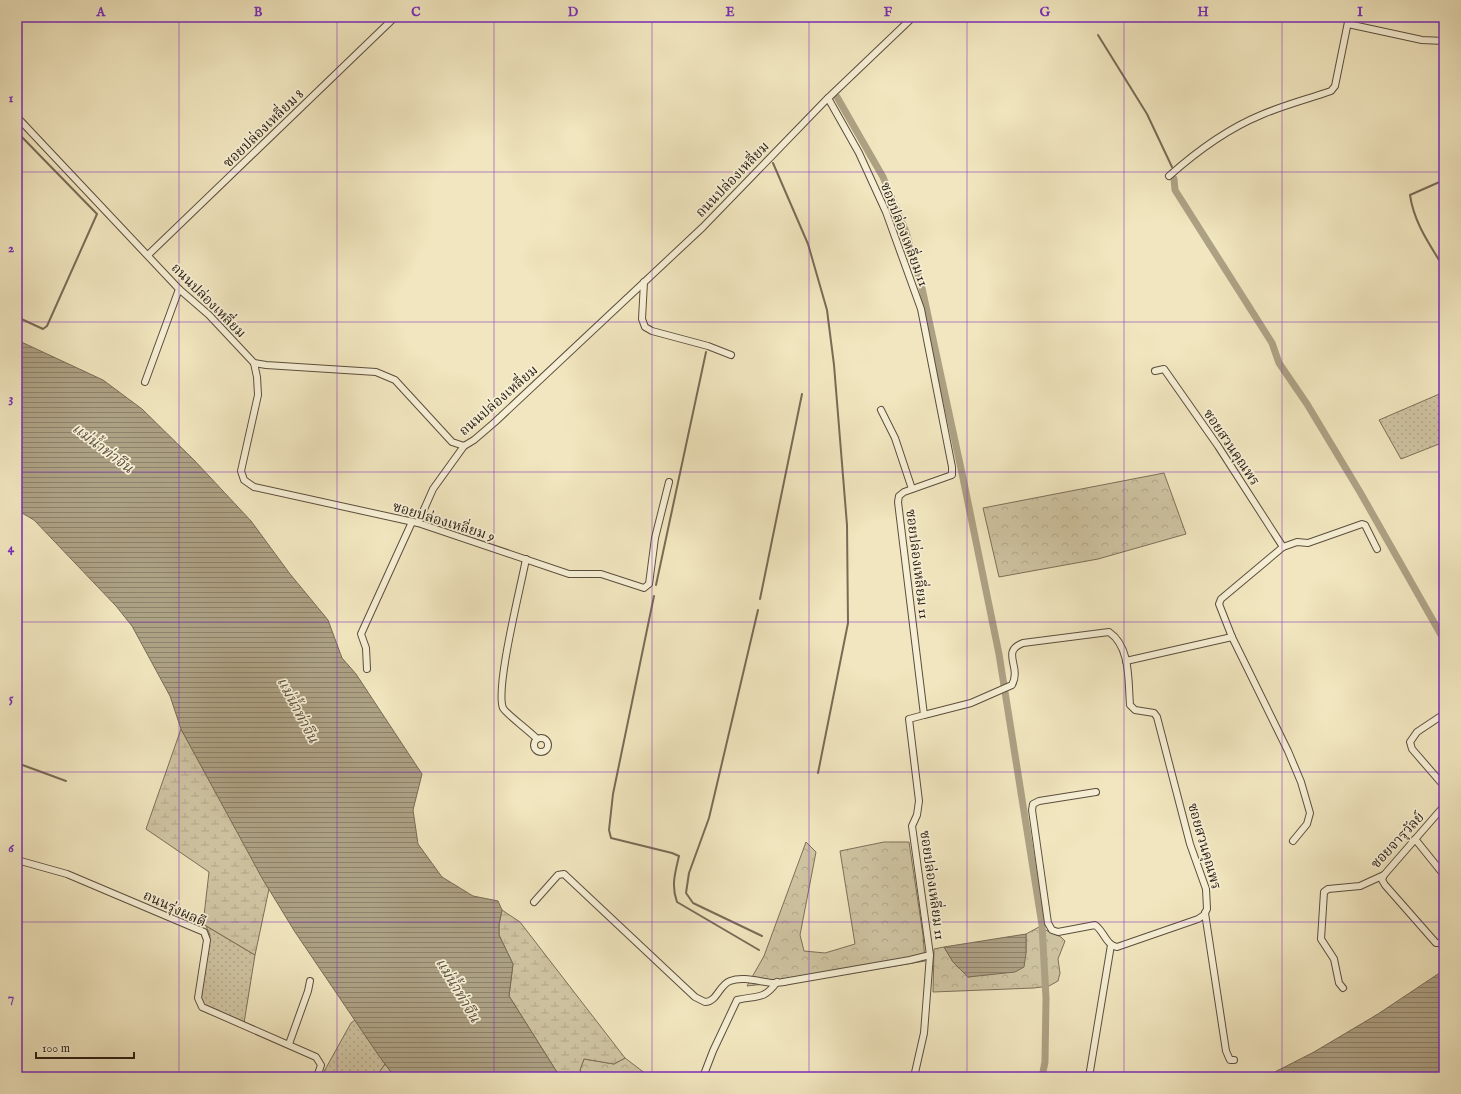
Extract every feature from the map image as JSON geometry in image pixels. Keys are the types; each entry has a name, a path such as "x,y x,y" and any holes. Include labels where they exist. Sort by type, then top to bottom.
{"street":[{"name":"ซอยปล่องเหลี่ยม 8","path":"148,255 395,17"},
{"name":"ถนนปล่องเหลี่ยม","path":"17,117 179,289 209,315 254,363 376,372 395,380 452,442 464,446 474,440 495,422 703,227 828,98 913,17"},
{"path":"1169,176 1193,155 1243,123 1282,107 1331,91 1335,86 1349,17"},
{"path":"1348,24 1422,40 1444,41"},
{"name":"ซอยปล่องเหลี่ยม 11","path":"828,98 860,153 886,212 921,309 940,410 950,448 952,475 912,489 899,496 898,502 924,715 909,719 919,801 917,815 912,826 930,955 924,1033 914,1077"},
{"path":"644,282 642,319 645,327 652,331 708,346 731,356"},
{"path":"145,382 179,289"},
{"name":"ซอยปล่องเหลี่ยม 9","path":"254,363 257,377 258,395 242,471 246,483 254,486 415,523 569,574 601,574 646,588 648,584 655,538 669,482"},
{"name":"ซอยสวนคุณพร","path":"1155,371 1164,369 1218,446 1283,547"},
{"path":"881,410 895,438 912,489"},
{"path":"367,669 366,648 361,634 433,489 464,446"},
{"path":"1293,841 1307,824 1310,813 1309,806 1288,751 1232,637 1219,604 1221,599 1283,547 1297,542 1308,543 1362,524 1365,525 1377,549"},
{"path":"17,527 17,551"},
{"path":"526,559 503,672 502,698 506,712 537,739"},
{"name":"ซอยสวนคุณพร","path":"924,715 971,703 1012,685 1016,674 1012,652 1014,646 1023,643 1109,632 1118,642 1126,661 1130,705 1135,710 1154,713 1157,717 1192,850 1206,889 1207,910 1205,913"},
{"path":"1126,661 1232,637"},
{"path":"1444,714 1417,732 1410,742 1412,749 1444,786"},
{"path":"1096,792 1039,801 1033,804 1032,810 1048,923 1052,930 1058,932 1095,925 1099,928 1111,945 1117,947 1198,919 1205,913"},
{"name":"ซอยจารุวัลย์","path":"1343,988 1339,983 1334,959 1321,939 1324,892 1328,889 1360,886 1384,875 1444,808"},
{"path":"1415,839 1444,875"},
{"name":"ถนนรุ่งผลดี","path":"17,860 67,874 204,932 207,940 198,996 200,1003 204,1008 289,1044 318,1060 321,1065 317,1077"},
{"path":"534,902 558,875 564,874 701,1001 711,1001 726,983 731,980 777,982 910,960 930,955"},
{"path":"1384,875 1382,880 1385,885 1426,932 1436,943 1444,943"},
{"path":"1205,913 1226,1051 1230,1060 1234,1060"},
{"path":"1089,1077 1111,945"},
{"path":"289,1044 308,991 310,981"},
{"path":"703,1077 737,1000 765,995 770,992 777,982"}],"green space":[{"path":"1444,392 1444,442 1401,459 1379,420"},
{"path":"1164,473 1186,534 1098,559 999,577 983,508"},
{"path":"181,729 269,889 255,955 203,924 209,872 146,829"},
{"path":"806,842 816,852 800,935 804,951 825,953 855,944 840,851 884,842 909,842 923,935 925,961 835,976 747,986 764,956"},
{"path":"502,910 520,922 625,1058 614,1064 584,1059 580,1070 583,1077 560,1077 509,996 513,964 499,935 499,924"},
{"path":"206,926 255,955 244,1023 205,1007 200,998 210,935"},
{"path":"1039,927 1061,937 1065,941 1058,959 1060,973 1058,981 1049,986 1034,988 933,992 934,949 944,947 953,962 969,977 980,975 1026,953 1026,934"},
{"path":"355,1020 385,1064 376,1077 321,1077 351,1023"},
{"path":"625,1058 650,1077 583,1077 580,1070 584,1059 614,1064"},
{"path":"385,1064 395,1077 376,1077"}],"water":[{"name":"แม่น้ำท่าจีน","path":"17,340 103,380 142,409 194,460 251,521 290,574 328,620 342,658 356,674 422,774 413,810 418,844 442,877 473,896 498,901 502,910 499,924 499,935 513,964 509,996 560,1077 395,1077 379,1056 295,932 262,878 181,729 170,696 132,626 116,606 34,520 17,510"},
{"path":"1026,934 1024,967 1015,972 968,977 953,962 944,947"},
{"path":"1444,970 1444,1077 1265,1077 1314,1052 1378,1014"}],"waterway":[{"path":"1098,35 1147,114 1172,167"},
{"path":"837,97 883,177 906,232 922,288 963,478 999,654 1042,925 1046,998 1045,1062 1042,1077"},
{"path":"17,132 97,214 47,326 43,329 17,317"},
{"path":"773,163 808,244 827,310 834,365 847,525 848,623 818,773"},
{"path":"1174,179 1175,190 1272,343 1279,363 1307,404 1360,492 1444,640"},
{"path":"1444,180 1410,195 1419,224 1444,268"},
{"path":"656,585 706,352"},
{"path":"760,599 802,394"},
{"path":"654,596 613,794 609,830 611,838 679,856 674,885 677,902 759,950"},
{"path":"758,610 709,818 689,873 686,893 693,903 762,936"},
{"path":"17,763 66,781"}]}
